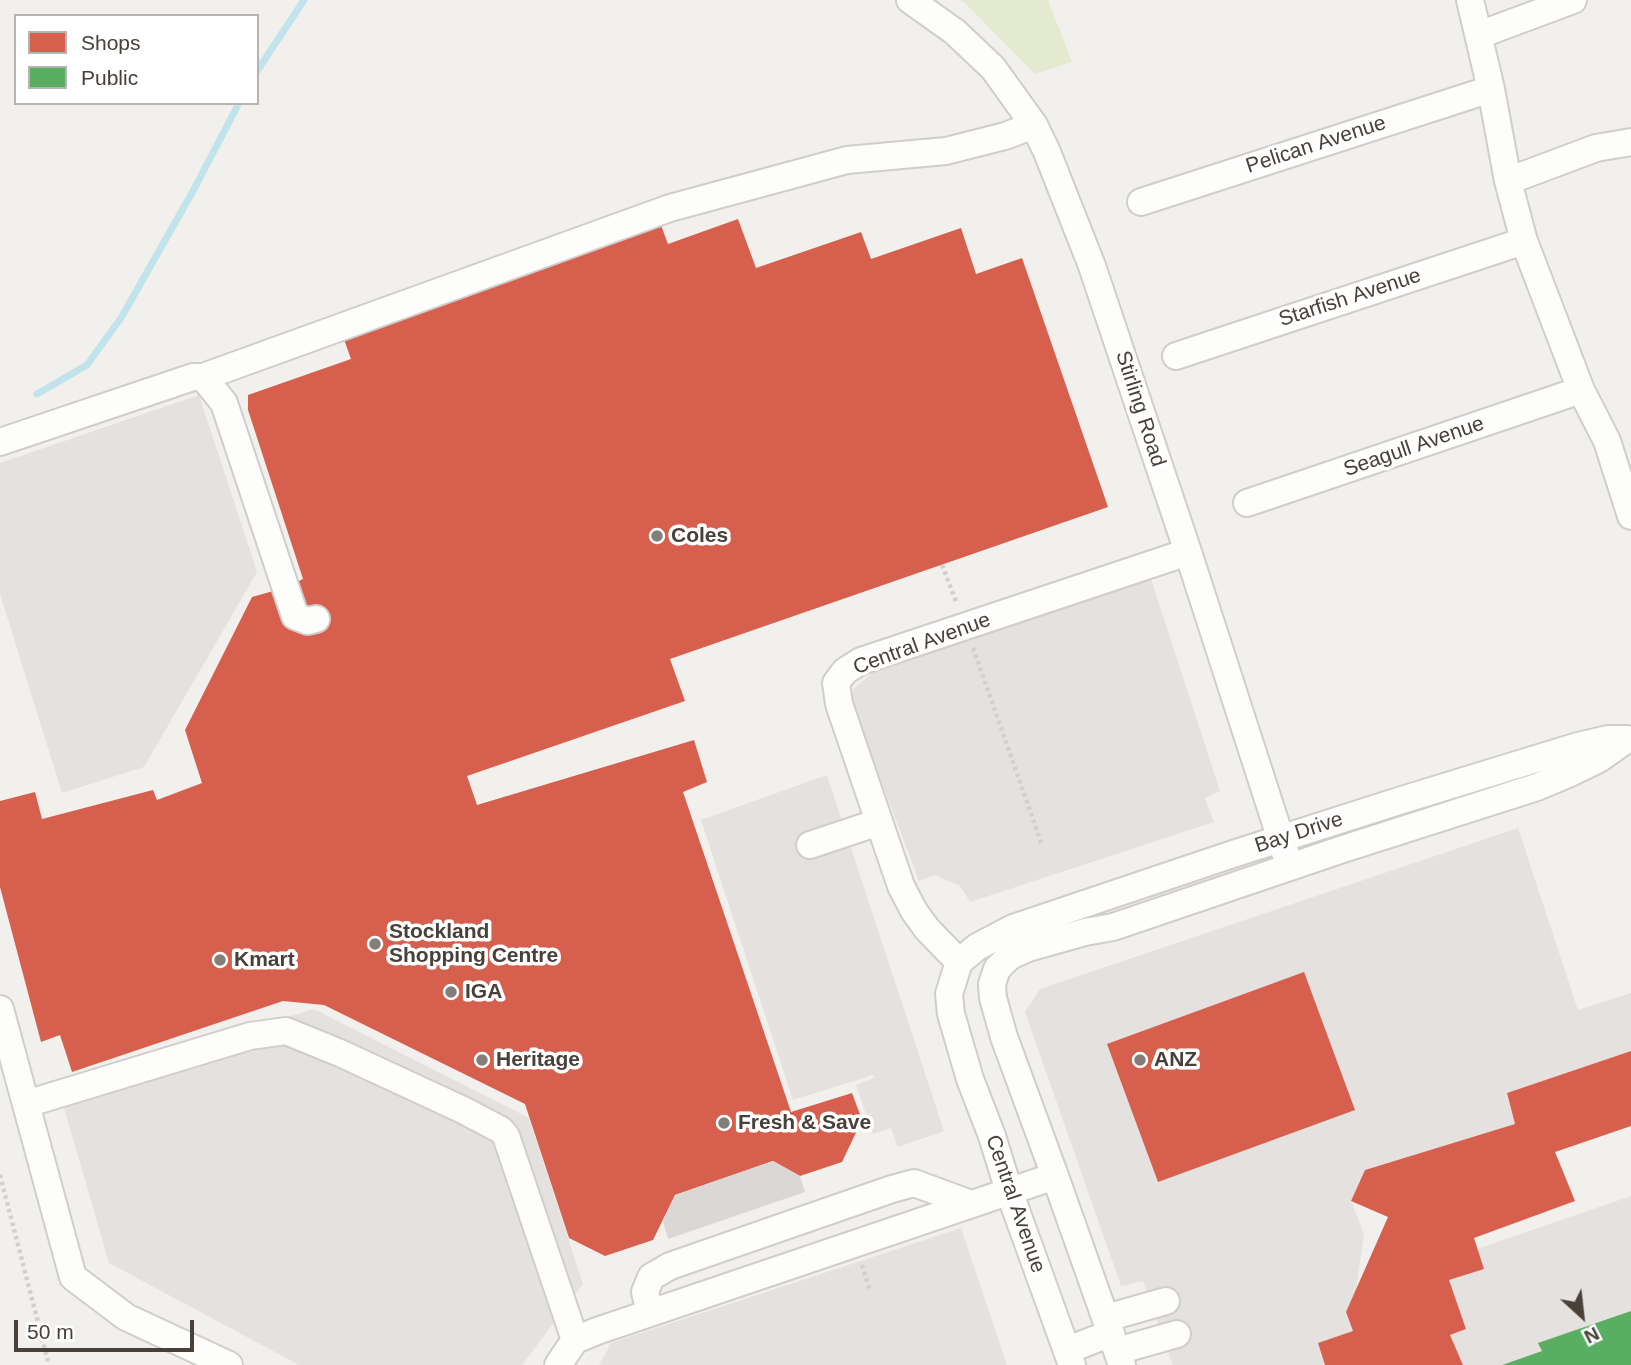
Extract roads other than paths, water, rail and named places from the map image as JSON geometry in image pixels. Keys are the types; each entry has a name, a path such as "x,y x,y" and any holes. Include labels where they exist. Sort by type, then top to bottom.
{"street":[{"name":"Stirling Road","path":"909,0 955,32 993,68 1034,125 1047,152 1092,266 1290,866"},
{"path":"1470,0 1491,89 1508,181 1524,241 1581,390 1607,441 1631,516"},
{"path":"1479,35 1573,0"},
{"name":"Pelican Avenue","path":"1141,202 1491,89"},
{"path":"0,442 193,377 203,377 670,208 847,160 946,150 1005,136 1034,125"},
{"path":"1508,181 1596,148 1631,142"},
{"name":"Starfish Avenue","path":"1176,356 1524,241"},
{"path":"203,377 224,404 295,616 308,621 316,620"},
{"name":"Seagull Avenue","path":"1247,503 1581,390"},
{"path":"1607,441 1631,460"},
{"name":"Central Avenue","path":"1070,1358 970,1079 951,1014 948,994 968,954 927,929 901,886 839,704 835,683 845,671 861,661 1188,552"},
{"name":"Bay Drive","path":"968,954 1013,928 1280,839 1578,746 1608,739 1629,738"},
{"name":"Bay Drive","path":"1055,1176 1004,1037 993,998 992,985 998,968 1010,956 1028,948 1085,932 1114,927 1290,866 1537,787 1599,759 1629,738"},
{"path":"810,845 879,822"},
{"path":"0,1009 73,1277 126,1317 229,1365"},
{"path":"26,1104 250,1036 286,1031 341,1053 463,1110 501,1130 506,1136 575,1340"},
{"path":"558,1365 575,1340 1055,1176 1114,1342"},
{"path":"650,1313 645,1292 651,1277 670,1266 892,1189 914,1184 971,1204"},
{"path":"1114,1342 1166,1300"},
{"path":"1070,1358 1114,1342 1177,1334"}],"waterway":[{"path":"259,68 304,0"},
{"path":"37,394 87,365 121,318 238,105"}],"place":[{"name":"Coles","path":"657,536"},
{"name":"Stockland Shopping Centre","path":"375,944"},
{"name":"Kmart","path":"220,960"},
{"name":"IGA","path":"451,992"},
{"name":"Heritage","path":"482,1060"},
{"name":"ANZ","path":"1140,1060"},
{"name":"Fresh & Save","path":"724,1123"}]}
